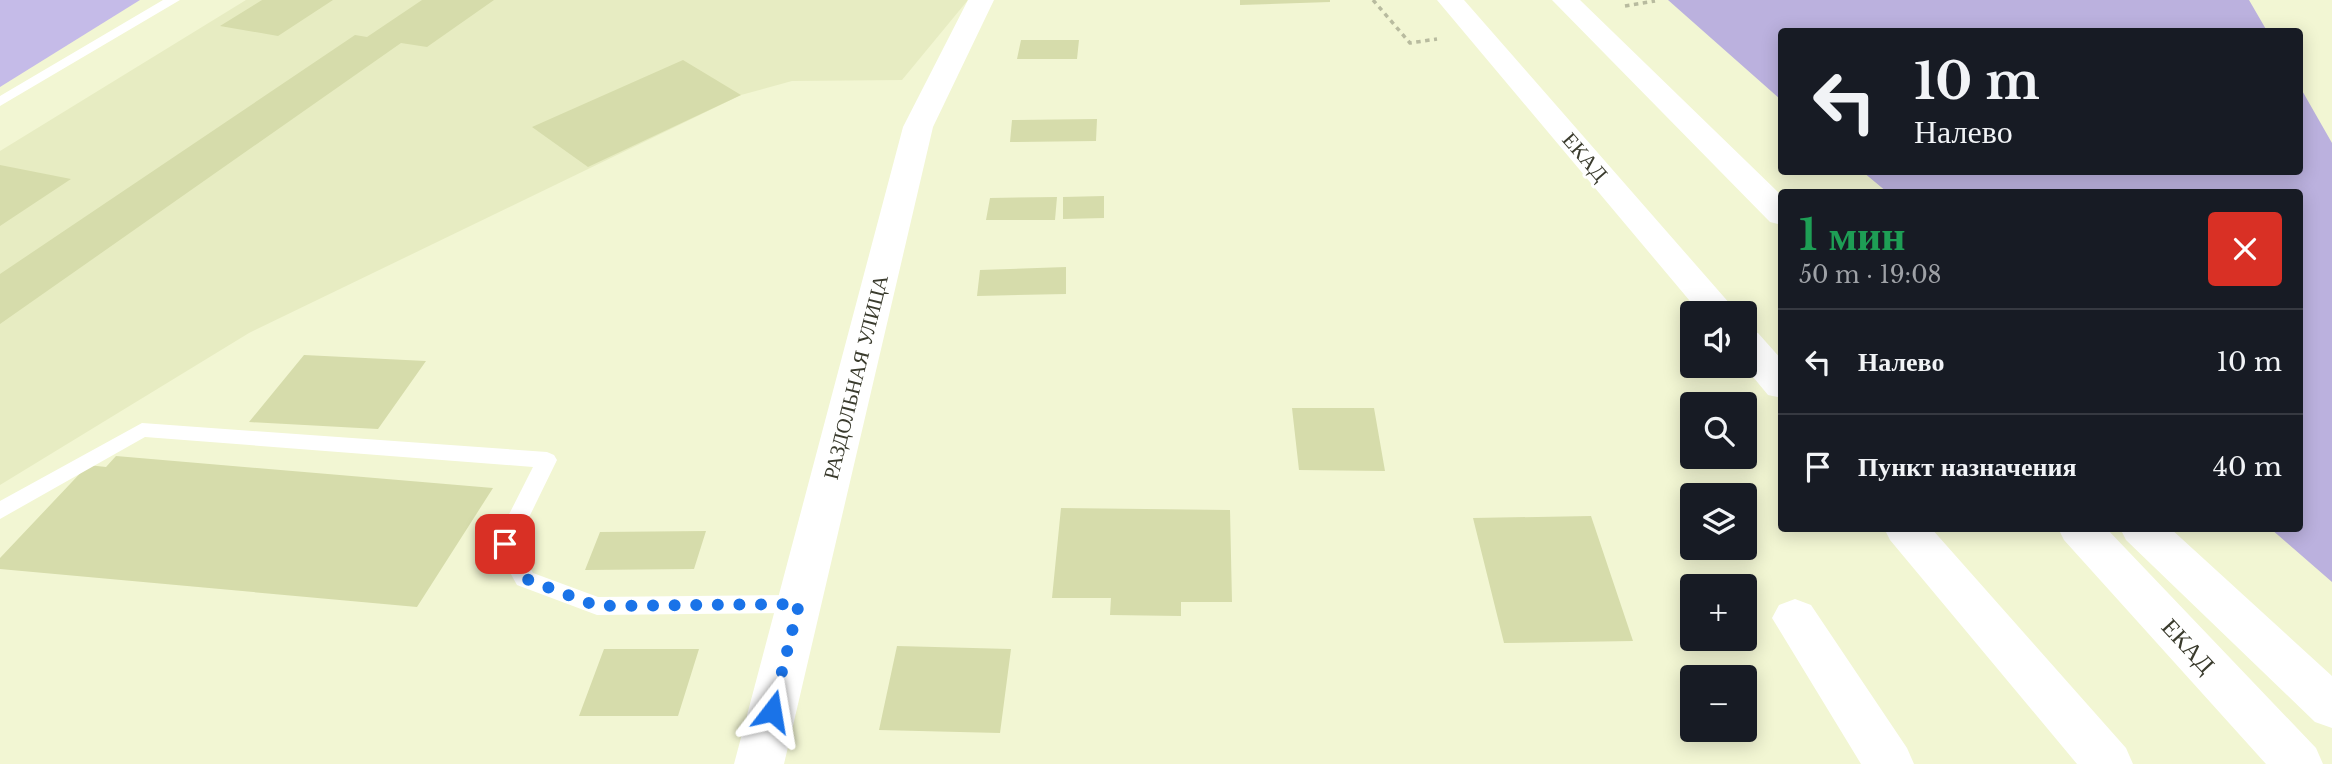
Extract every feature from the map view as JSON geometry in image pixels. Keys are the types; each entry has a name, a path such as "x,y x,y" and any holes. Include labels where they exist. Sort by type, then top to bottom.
{"main road":[{"name":"РАЗДОЛЬНАЯ УЛИЦА","path":"759,764 918,127 981,0"},
{"name":"ЕКАД","path":"1450,0 1710,301"},
{"path":"1565,0 1778,211"},
{"path":"1757,356 1778,380"},
{"path":"1908,532 2108,764"},
{"name":"ЕКАД","path":"2082,532 2298,764"},
{"path":"2145,532 2332,707"},
{"path":"1794,618 1889,764"}],"lane":[{"path":"0,102 173,0"},
{"path":"0,88 20,90"},
{"path":"0,511 142,430 547,460 505,544 526,579 597,606 799,604"}],"path":[{"path":"1373,0 1410,43"}],"shaded area":[{"path":"0,0 140,0 0,87"},
{"path":"246,0 968,0 902,80 792,81 741,95 249,333 0,485 0,151"},
{"path":"1668,0 2249,0 2265,28 1778,28 1778,97"},
{"path":"2303,92 2332,143 2332,582 2274,532 2303,532 2303,189 1883,189 1867,175 2303,175"}],"building":[{"path":"262,0 333,0 278,36 220,26"},
{"path":"422,0 494,0 427,47 401,43 0,324 0,274 355,35 367,37"},
{"path":"1240,0 1330,0 1330,2 1240,5"},
{"path":"1021,40 1079,40 1077,59 1017,59"},
{"path":"683,60 741,95 588,167 532,127"},
{"path":"1097,119 1096,141 1010,142 1012,120"},
{"path":"0,165 71,179 0,226"},
{"path":"1104,196 1104,218 1063,219 1063,197"},
{"path":"1057,197 1055,220 986,220 990,198"},
{"path":"1066,267 1066,294 977,296 980,270"},
{"path":"304,355 426,361 378,429 249,422"},
{"path":"1292,408 1374,408 1385,471 1299,470"},
{"path":"116,456 493,488 417,607 0,569 0,558 88,465 106,467"},
{"path":"1061,508 1230,510 1232,602 1181,602 1181,616 1110,615 1111,598 1052,598"},
{"path":"1591,516 1633,641 1504,643 1473,518"},
{"path":"706,531 694,569 585,570 600,532"},
{"path":"897,646 1011,649 1000,733 879,730"},
{"path":"604,649 699,649 678,716 579,716"}],"route":[{"path":"505,544 526,579 597,606 799,604 772,711"}]}
